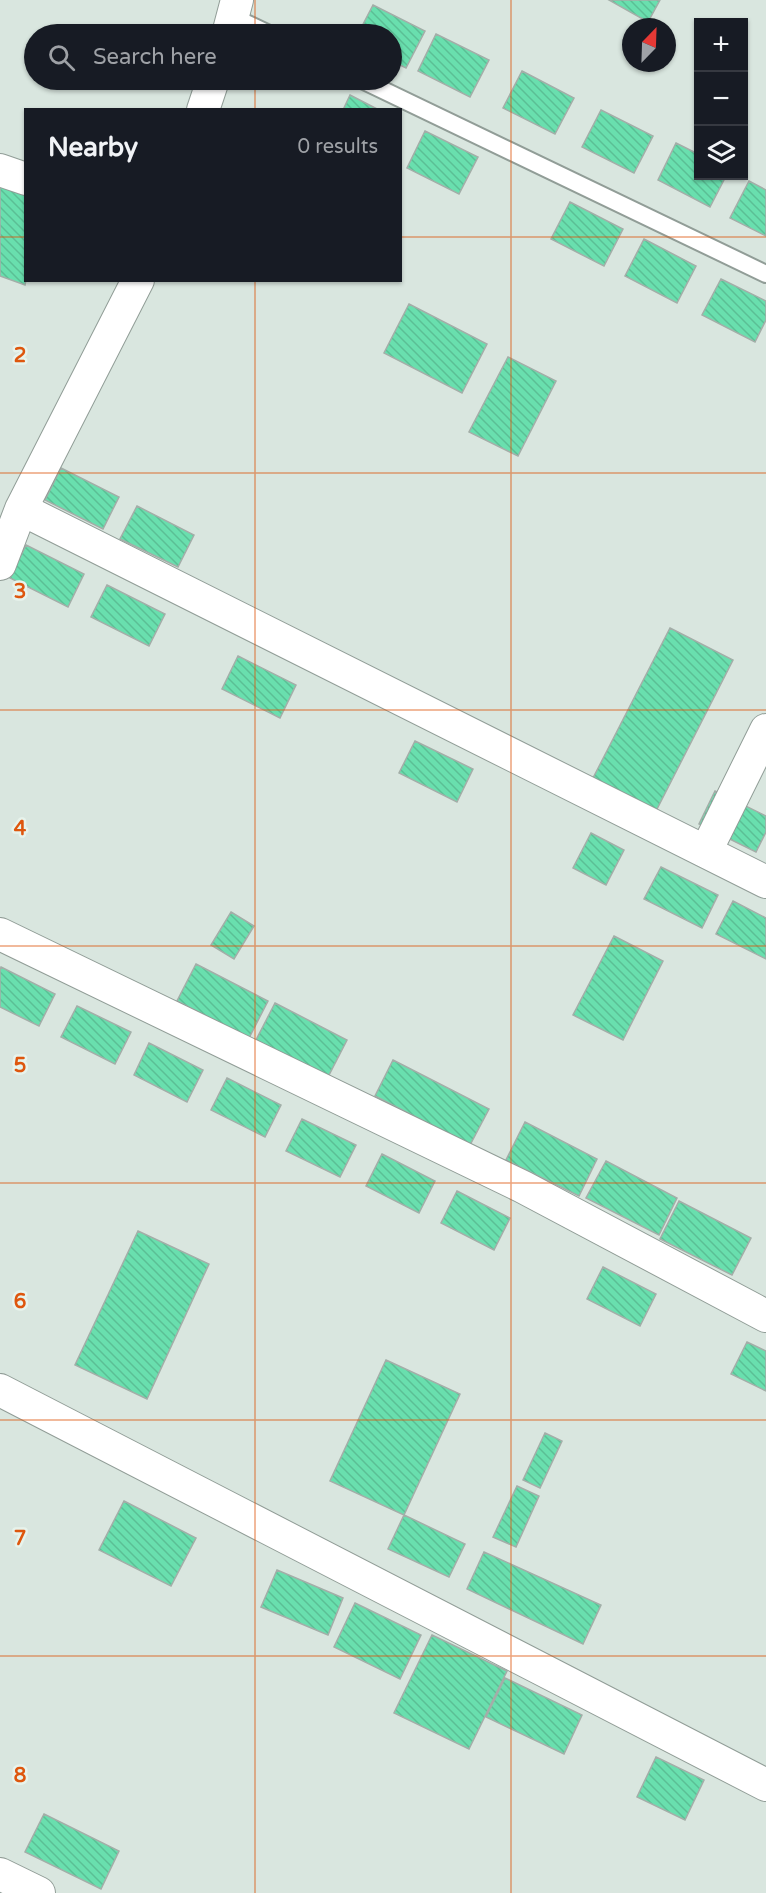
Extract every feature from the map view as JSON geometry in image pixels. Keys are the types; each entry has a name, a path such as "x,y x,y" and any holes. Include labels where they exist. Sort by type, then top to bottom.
{"street":[{"path":"204,108 210,90"},
{"path":"0,170 24,178"},
{"path":"0,564 21,509 137,282"},
{"path":"21,509 766,882"},
{"path":"706,851 766,730"},
{"path":"0,934 523,1187 766,1316"},
{"path":"0,1390 766,1785"},
{"path":"0,1874 39,1893"}],"lane":[{"path":"233,17 248,24"},
{"path":"383,90 766,274"}],"building":[{"path":"609,0 660,0 650,18 641,18"},
{"path":"373,5 425,31 406,68 402,66 402,24 363,24"},
{"path":"436,34 489,60 470,97 418,71"},
{"path":"522,71 574,98 555,134 503,108"},
{"path":"350,95 375,108 344,108"},
{"path":"601,110 653,136 634,173 582,147"},
{"path":"425,131 478,157 459,194 407,168"},
{"path":"676,143 694,152 694,180 724,180 710,207 658,180"},
{"path":"749,181 766,190 766,236 730,218"},
{"path":"0,182 24,190 25,285 0,276"},
{"path":"570,202 623,229 604,266 551,239"},
{"path":"644,239 696,266 677,303 625,276"},
{"path":"721,279 766,301 766,320 755,342 702,315"},
{"path":"409,304 487,344 462,393 384,353"},
{"path":"508,357 556,381 518,456 469,432"},
{"path":"61,468 119,497 103,529 45,500"},
{"path":"137,506 194,535 178,567 120,539"},
{"path":"26,545 84,574 68,607 10,578"},
{"path":"107,585 165,614 149,646 91,617"},
{"path":"670,628 733,660 655,813 592,780"},
{"path":"238,656 296,685 280,718 222,689"},
{"path":"415,741 473,769 457,802 399,773"},
{"path":"715,791 766,816 766,832 756,852 699,824"},
{"path":"591,833 624,850 606,885 573,868"},
{"path":"661,867 718,895 702,928 644,899"},
{"path":"733,901 766,918 766,959 716,934"},
{"path":"231,912 254,926 234,959 211,945"},
{"path":"614,936 663,961 623,1040 573,1015"},
{"path":"196,964 268,1001 249,1038 177,1001"},
{"path":"1,967 55,994 39,1026 0,1007"},
{"path":"275,1003 347,1040 328,1077 256,1040"},
{"path":"77,1006 131,1032 115,1064 61,1037"},
{"path":"149,1043 203,1070 187,1102 134,1075"},
{"path":"393,1060 489,1109 470,1145 375,1096"},
{"path":"227,1078 281,1105 265,1137 211,1110"},
{"path":"302,1119 356,1145 340,1177 286,1151"},
{"path":"525,1122 597,1159 579,1196 506,1160"},
{"path":"382,1154 435,1181 419,1213 366,1186"},
{"path":"606,1161 677,1198 659,1235 586,1198"},
{"path":"457,1191 510,1218 494,1250 441,1223"},
{"path":"679,1201 751,1238 732,1275 660,1239"},
{"path":"138,1231 209,1264 147,1399 75,1365"},
{"path":"603,1267 656,1294 640,1326 587,1299"},
{"path":"747,1342 766,1351 766,1391 731,1374"},
{"path":"386,1360 460,1394 404,1515 330,1481"},
{"path":"545,1433 562,1441 540,1488 523,1480"},
{"path":"517,1486 539,1496 516,1547 493,1537"},
{"path":"124,1501 196,1538 171,1586 99,1550"},
{"path":"404,1515 465,1544 449,1577 388,1549"},
{"path":"484,1552 601,1605 583,1644 467,1589"},
{"path":"277,1570 343,1598 328,1635 261,1607"},
{"path":"355,1603 421,1635 400,1679 334,1647"},
{"path":"432,1635 507,1671 469,1749 394,1713"},
{"path":"505,1678 582,1715 564,1754 486,1717"},
{"path":"656,1757 704,1780 685,1820 637,1797"},
{"path":"44,1814 119,1851 101,1889 25,1852"}]}
